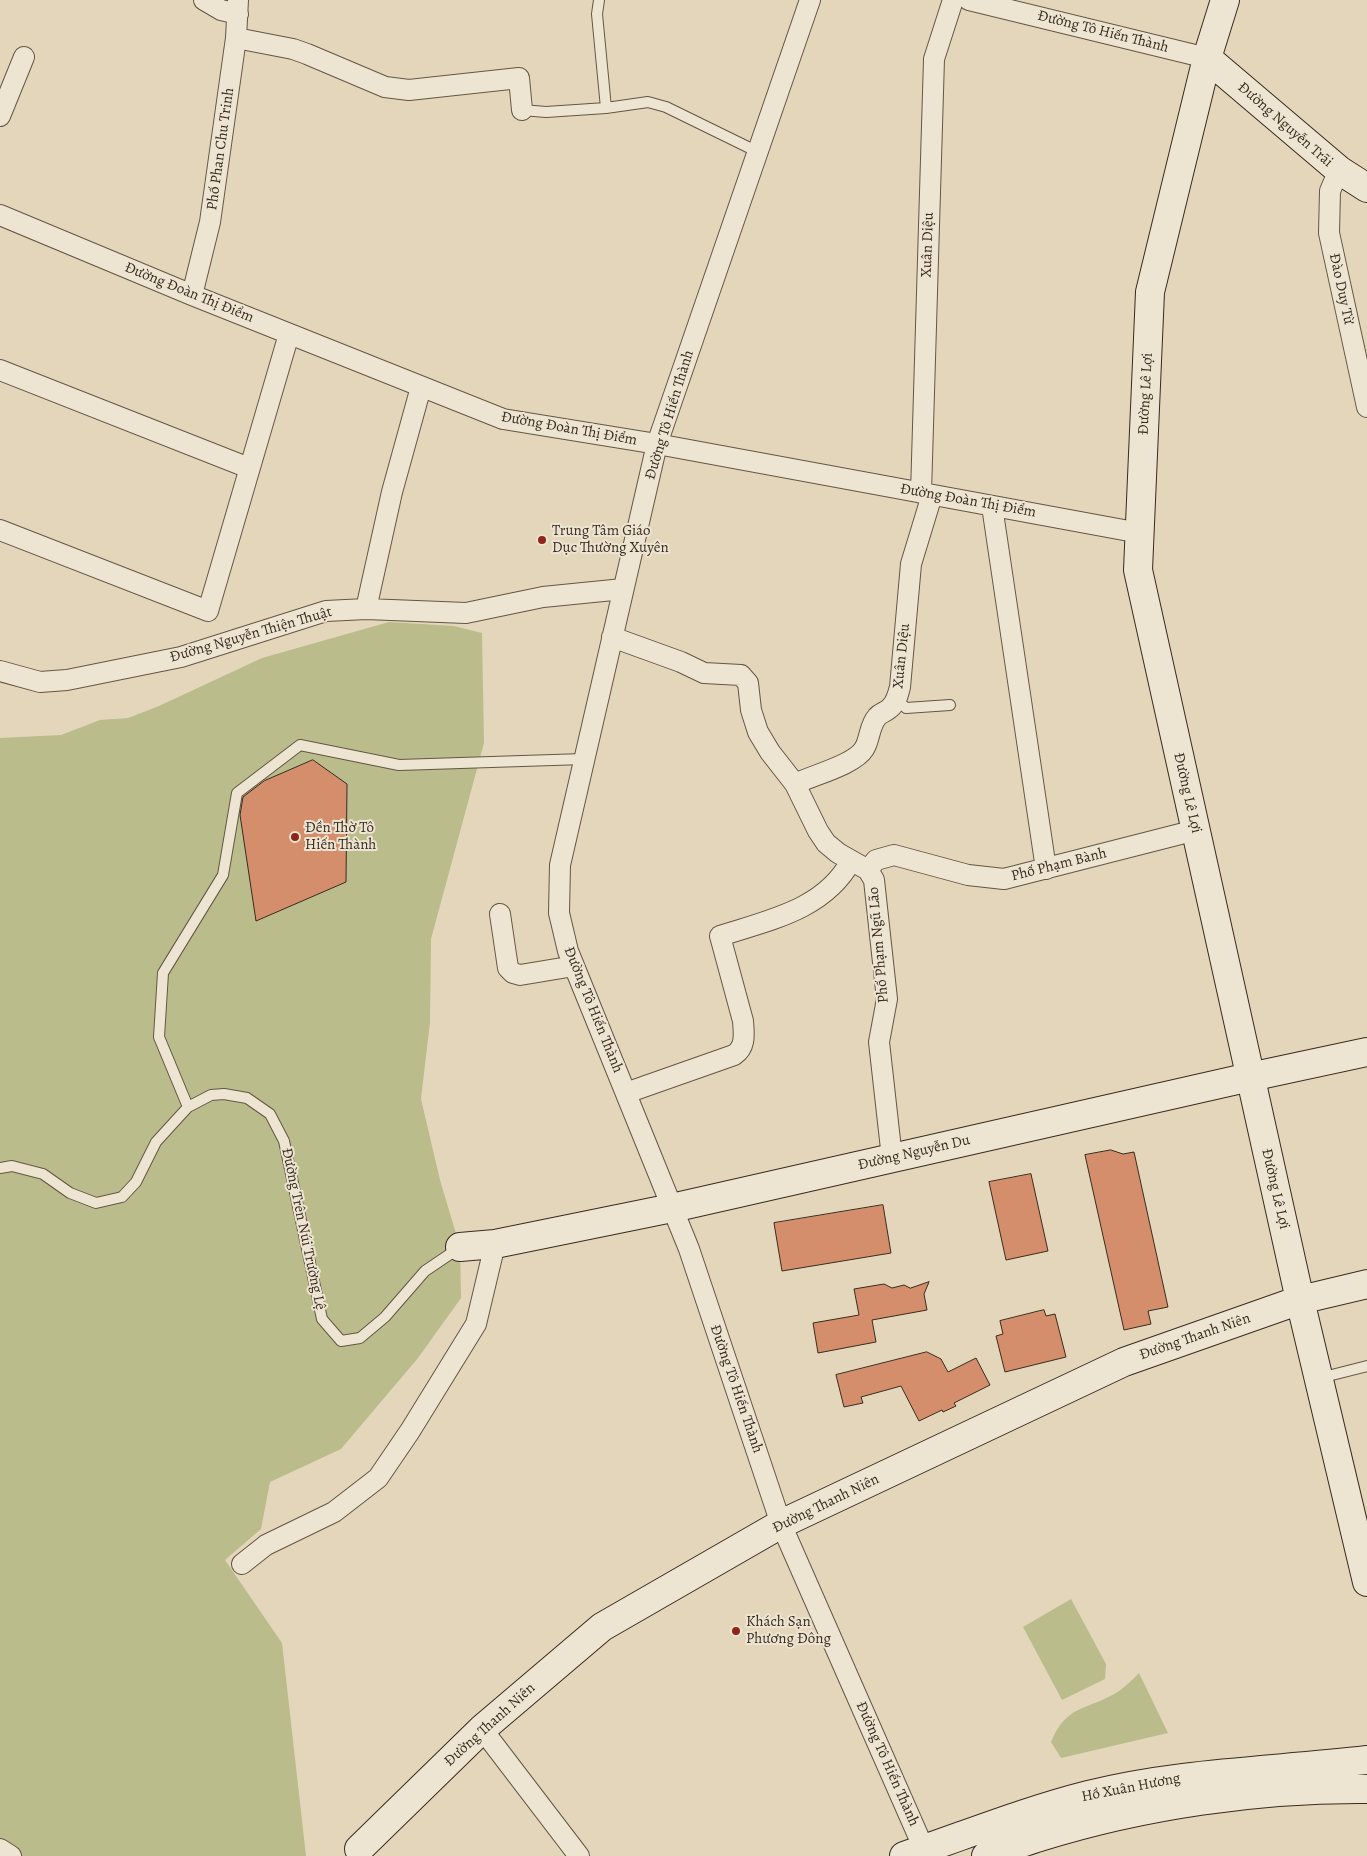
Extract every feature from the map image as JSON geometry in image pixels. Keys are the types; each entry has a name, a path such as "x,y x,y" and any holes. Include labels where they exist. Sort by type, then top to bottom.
{"main road":[{"name":"Đường Lê Lợi","path":"1225,0 1207,58 1150,292 1138,570 1300,1300 1367,1582"},
{"name":"Đường Nguyễn Trãi","path":"1207,58 1338,170 1367,188"},
{"name":"Đường Nguyễn Du","path":"460,1247 495,1244 672,1208 1367,1052"},
{"name":"Đường Thanh Niên","path":"357,1853 482,1729 602,1627 781,1524 1124,1362 1300,1300 1367,1284"},
{"name":"Hồ Xuân Hương","path":"918,1854 1029,1811 1089,1794 1169,1779 1261,1768 1367,1760"},
{"name":"Hồ Xuân Hương","path":"986,1856 1039,1837 1097,1821 1176,1805 1264,1794 1334,1789 1367,1789"}],"street":[{"path":"204,0 221,10 238,7"},
{"name":"Đường Tô Hiến Thành","path":"810,0 657,444 560,866 559,913 568,952 689,1249 781,1524 918,1854"},
{"name":"Xuân Diệu","path":"795,784 854,760 864,749 869,732 877,717 890,708 896,700 900,687 911,564 926,494 934,59 953,0"},
{"name":"Đường Tô Hiến Thành","path":"969,0 1207,58"},
{"name":"Phố Phan Chu Trinh","path":"192,296 210,222 236,38 238,7"},
{"path":"236,38 300,51 385,88 409,90 519,78 522,110"},
{"path":"0,116 24,57"},
{"name":"Đào Duy Từ","path":"1338,170 1330,191 1329,233 1367,407"},
{"name":"Đường Đoàn Thị Điểm","path":"0,214 192,296 503,420 657,444 1140,533"},
{"path":"0,530 208,611 289,334"},
{"path":"0,370 249,468"},
{"path":"366,608 392,492 421,387"},
{"path":"992,506 1046,869"},
{"name":"Đường Nguyễn Thiện Thuật","path":"0,671 40,682 67,680 180,657 326,611 366,608 466,613 543,597 624,589"},
{"path":"612,638 681,662 704,673 741,676 745,679 748,683 751,710 758,732 770,752 795,784 818,831 838,853 859,866"},
{"name":"Phố Phạm Bành","path":"859,866 894,855 968,874 1004,879 1196,830"},
{"path":"626,1093 738,1052 742,1047 743,1021 720,936 805,907 836,884 843,874 859,866"},
{"name":"Phố Phạm Ngũ Lão","path":"859,866 874,880 887,999 879,1042 892,1158"},
{"path":"500,914 508,968 513,973 520,975 574,966"},
{"path":"242,1564 266,1545 334,1512 378,1478 410,1431 476,1324 495,1244"},
{"path":"482,1729 579,1856"},
{"path":"0,1848 10,1856"}],"lane":[{"path":"599,0 598,14 606,108"},
{"path":"522,110 546,112 606,108 648,102 666,107 758,152"},
{"name":"Xuân Diệu","path":"896,700 906,708 950,706"},
{"path":"188,1107 159,1038 163,973 223,875 237,793 300,745 398,765 584,759"},
{"name":"Đường Trên Núi Trường Lệ","path":"0,1168 12,1166 43,1174 70,1193 96,1203 122,1197 136,1182 156,1142 188,1107 211,1095 224,1094 247,1098 270,1114 284,1141 322,1319 341,1341 360,1338 385,1317 425,1271 460,1247"},
{"path":"1318,1378 1367,1366"}],"green space":[{"path":"389,622 454,626 482,633 484,743 431,939 430,1022 421,1099 440,1180 460,1247 461,1298 418,1358 341,1449 270,1482 261,1529 225,1560 282,1643 306,1856 0,1856 0,738 61,735 100,720 128,718 159,706 262,658"},
{"path":"1071,1599 1106,1664 1105,1679 1062,1700 1023,1627"},
{"path":"1139,1673 1168,1733 1061,1758 1051,1742 1064,1720 1079,1709 1119,1691"}],"building":[{"name":"Đền Thờ Tô Hiến Thành","path":"313,760 347,784 346,882 256,921 240,815 243,797 264,781"},
{"path":"1111,1150 1123,1154 1134,1152 1168,1307 1148,1311 1151,1324 1124,1330 1085,1155"},
{"path":"1031,1174 1048,1251 1006,1260 989,1182"},
{"path":"883,1205 891,1253 782,1271 774,1223"},
{"path":"929,1282 924,1294 927,1310 872,1320 876,1342 818,1353 813,1323 859,1315 854,1289 884,1284 892,1288 904,1285 910,1288"},
{"path":"1044,1310 1046,1316 1055,1314 1066,1357 1005,1372 996,1336 1003,1334 1000,1321"},
{"path":"927,1352 941,1359 948,1372 976,1358 990,1385 954,1403 956,1406 943,1412 942,1410 919,1421 901,1386 861,1397 863,1403 844,1407 836,1375"}],"place":[{"name":"Trung Tâm Giáo Dục Thường Xuyên","path":"542,540"},
{"name":"Đền Thờ Tô Hiến Thành","path":"295,837"},
{"name":"Khách Sạn Phương Đông","path":"736,1631"}]}
